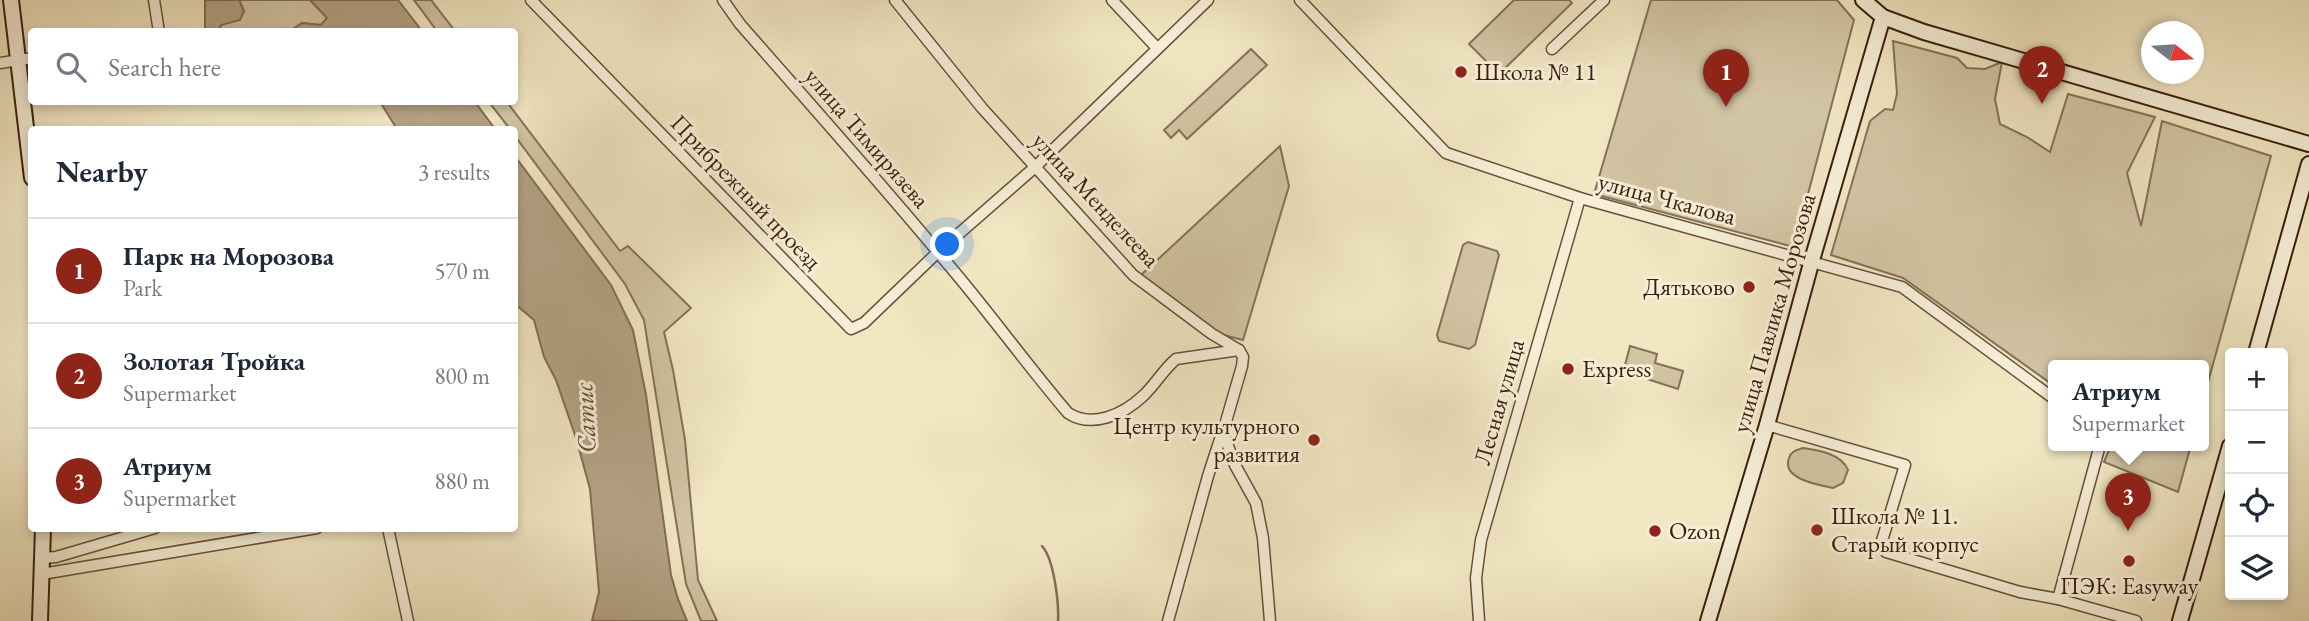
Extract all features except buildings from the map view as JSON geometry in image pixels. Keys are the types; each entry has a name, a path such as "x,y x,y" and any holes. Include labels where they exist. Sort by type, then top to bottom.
{"street":[{"path":"11,0 25,59 29,126"},
{"path":"154,0 158,28"},
{"name":"Прибрежный проезд","path":"531,0 851,329 864,323 938,252"},
{"name":"улица Тимирязева","path":"723,0 740,24 985,308 1034,374 1074,417 1101,419 1113,416 1142,398 1176,359 1239,350"},
{"name":"улица Менделеева","path":"895,0 974,98 1133,275 1212,334 1239,350"},
{"path":"1112,0 1157,48"},
{"path":"938,252 1034,167 1208,0"},
{"name":"улица Чкалова","path":"1300,0 1446,153 1580,198 1902,287 2048,394"},
{"path":"1552,49 1604,0"},
{"path":"1863,0 1883,17 2052,70 2309,144"},
{"name":"улица Павлика Морозова","path":"1708,621 1767,425 1883,17"},
{"path":"0,63 25,59"},
{"path":"2257,348 2309,164"},
{"name":"Лесная улица","path":"1479,621 1476,578 1481,540 1580,198"},
{"path":"1168,621 1242,366 1243,357 1239,350"},
{"path":"1767,425 1905,465 1881,544 1886,552 2020,592 2058,599 2136,621"},
{"path":"1223,432 1235,465 1256,503 1263,538 1270,621"},
{"path":"2058,599 2098,451"},
{"path":"2180,621 2225,464"},
{"path":"40,621 43,532"},
{"path":"42,558 68,554 142,532"},
{"path":"42,574 293,532"},
{"path":"389,532 408,621"}],"shaded area":[{"path":"239,0 310,0 328,18 321,25 302,23 294,28 220,28 244,11"},
{"path":"414,0 431,0 453,28 435,28"},
{"path":"1514,0 1569,0 1572,3 1499,74 1469,44"},
{"path":"1651,0 1837,0 1854,20 1794,247 1594,194"},
{"path":"1893,41 1957,58 1967,68 1985,69 2002,62 1995,99 2000,124 2050,152 2068,94 2155,117 2127,173 2141,226 2162,121 2271,156 2209,378 2209,360 2048,360 2048,381 1903,278 1831,255 1870,121 1885,109 1893,110 1897,94"},
{"path":"1251,49 1267,65 1187,139 1179,130 1171,138 1164,130"},
{"path":"491,105 509,105 620,251 628,246 691,308 664,332 685,440 698,580 717,621 701,621 686,584 644,320 625,284 518,140 518,126 508,126"},
{"path":"1280,146 1289,186 1243,340 1212,332 1140,276"},
{"path":"1468,242 1497,251 1499,255 1475,345 1469,349 1439,341 1437,335 1463,245"},
{"path":"1630,346 1657,354 1655,363 1683,371 1678,389 1647,379 1648,372 1625,365"},
{"path":"1803,448 1829,454 1841,460 1848,470 1843,483 1833,488 1796,476 1788,465 1789,458 1793,452"},
{"path":"2109,451 2189,451 2178,492 2104,462"}],"water":[{"path":"205,0 239,0 244,11 240,20 221,25 220,28 205,28"},
{"path":"310,0 398,0 420,28 294,28 302,23 321,25 327,18"},
{"path":"382,105 477,105 493,126 395,126"},
{"name":"Сатис","path":"518,160 611,285 633,330 646,395 671,575 687,621 592,621 599,592 590,489 576,438 556,380 544,357 534,320 518,307"}],"waterway":[{"path":"1042,546 1053,571 1058,621"}],"place":[{"name":"Школа № 11","path":"1461,72"},
{"name":"Золотая Тройка","path":"2042,104"},
{"name":"Парк на Морозова","path":"1726,107"},
{"name":"Дятьково","path":"1749,287"},
{"name":"Express","path":"1568,369"},
{"name":"Центр культурного развития","path":"1314,440"},
{"name":"Школа № 11. Старый корпус","path":"1817,530"},
{"name":"Ozon","path":"1655,531"},
{"name":"Атриум","path":"2128,531"},
{"name":"ПЭК: Easyway","path":"2129,561"}]}
